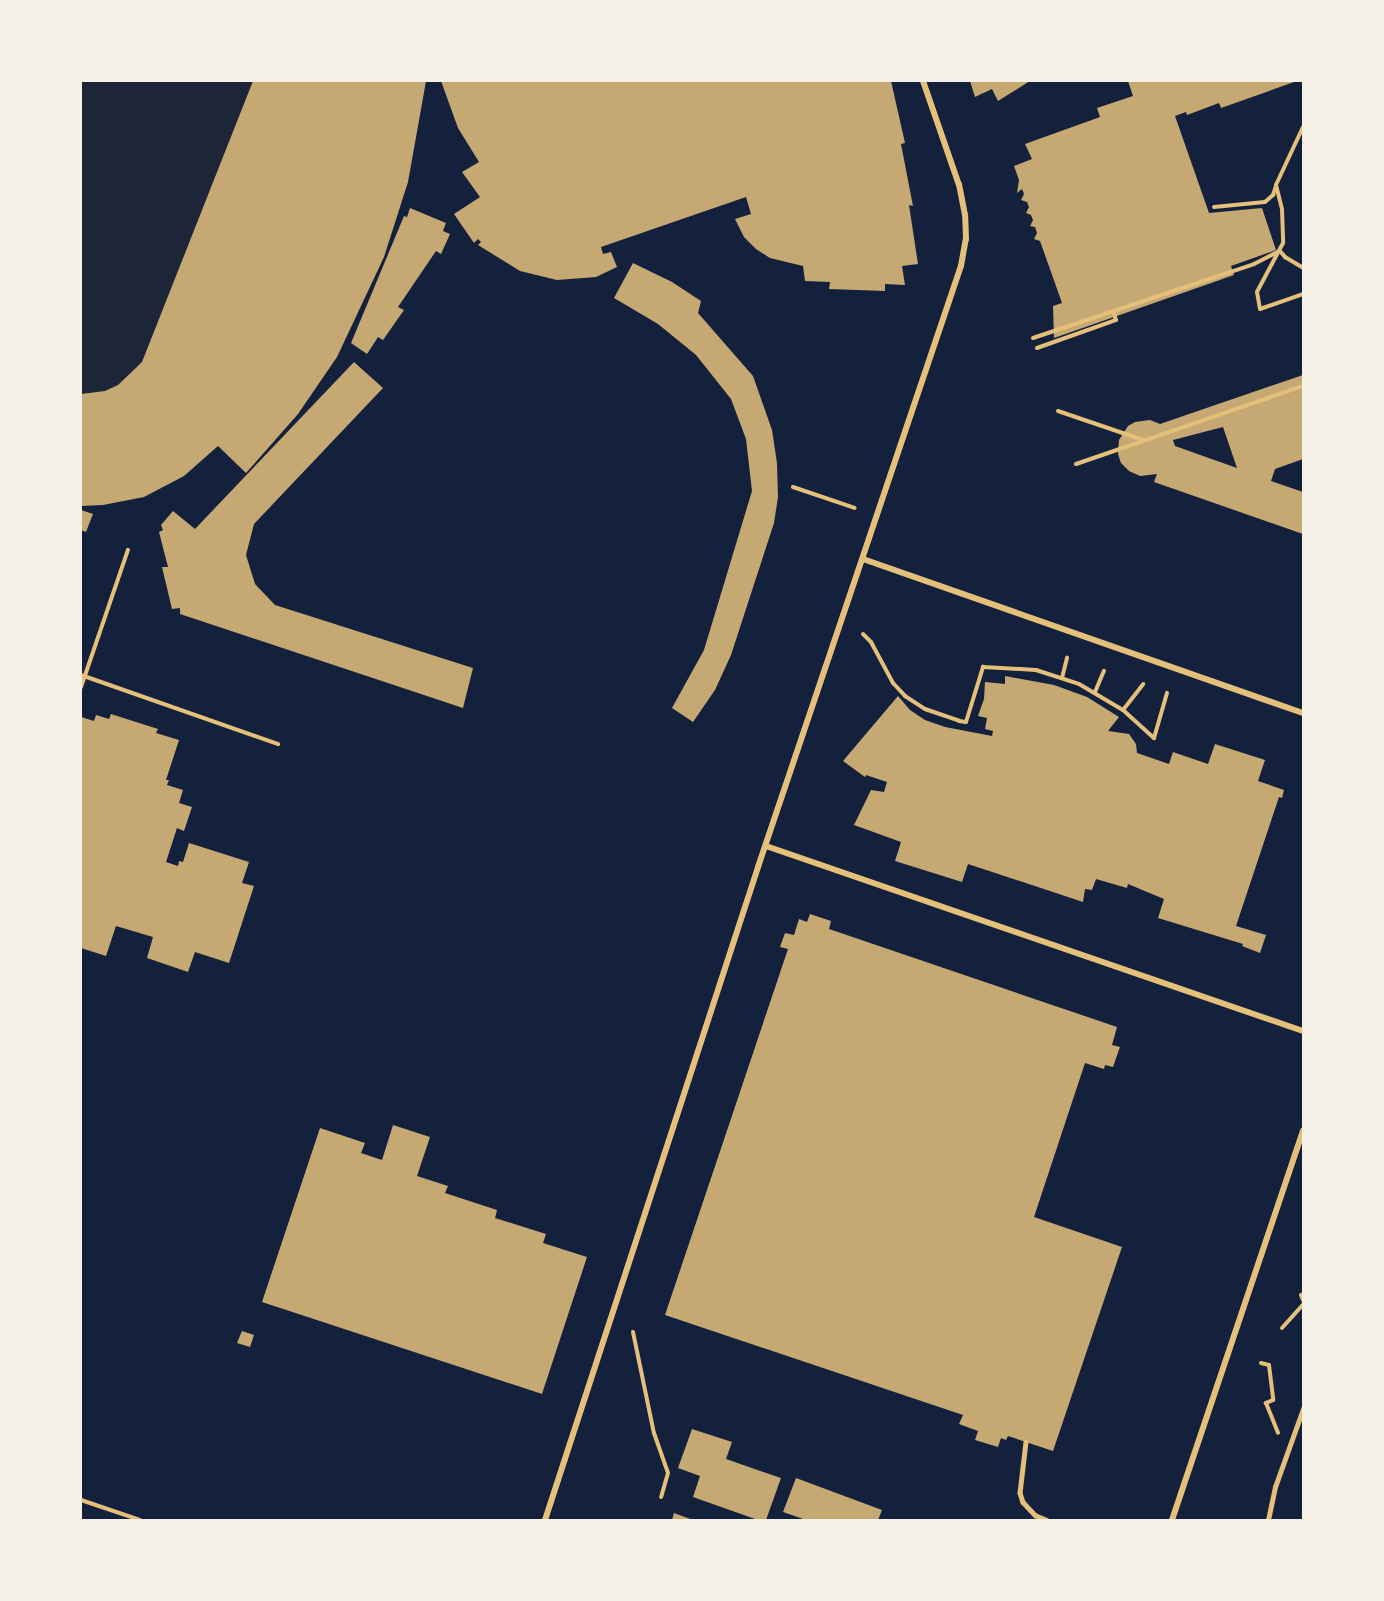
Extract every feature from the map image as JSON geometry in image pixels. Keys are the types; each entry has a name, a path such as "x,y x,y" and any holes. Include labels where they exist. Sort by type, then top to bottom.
{"street":[{"path":"545,1520 766,846 955,284 966,240 965,215 958,185 923,81"},
{"path":"863,559 1303,713"},
{"path":"766,846 1303,1031"},
{"path":"1172,1520 1303,1130"}],"lane":[{"path":"1268,1520 1275,1487 1303,1409"},
{"path":"1026,1442 1020,1493 1023,1502 1035,1515 1047,1520"}],"path":[{"path":"1214,207 1265,202 1273,195 1303,127"},
{"path":"1276,185 1281,198 1285,233 1280,251 1257,292 1260,309 1303,294"},
{"path":"1280,251 1285,257 1303,268"},
{"path":"1033,338 1254,264 1280,251"},
{"path":"1036,348 1116,320 1113,311"},
{"path":"1076,464 1303,386"},
{"path":"1058,411 1144,440"},
{"path":"794,487 855,508"},
{"path":"81,687 128,550"},
{"path":"863,634 871,642 889,677 905,696 925,709 946,718 966,722 983,667 1019,668 1062,678 1095,692 1123,710 1154,738 1167,693"},
{"path":"1062,678 1067,658"},
{"path":"1095,692 1104,671"},
{"path":"83,676 278,744"},
{"path":"1123,710 1143,684"},
{"path":"1303,1294 1301,1295 1303,1300"},
{"path":"1282,1328 1303,1305"},
{"path":"633,1332 654,1433 668,1473 661,1497"},
{"path":"1261,1363 1269,1365 1273,1400 1266,1403 1278,1433"},
{"path":"81,1500 140,1520"}],"shaded area":[{"path":"81,81 253,81 142,362 118,385 105,391 81,394"}],"building":[{"path":"253,81 426,81 408,182 384,257 337,357 298,414 246,473 218,446 184,476 144,497 103,505 81,506 81,394 105,391 118,385 142,362"},
{"path":"441,81 891,81 905,143 901,144 913,206 909,205 918,264 902,266 905,285 885,284 885,291 829,289 830,282 805,281 803,266 770,258 744,237 735,219 751,214 746,197 601,247 603,254 611,252 617,267 596,277 557,280 520,271 478,245 481,242 478,239 474,243 454,214 480,197 462,172 479,162 458,128"},
{"path":"970,81 1030,81 998,101 992,89 975,97"},
{"path":"1128,81 1297,81 1221,108 1219,103 1187,115 1186,112 1175,116 1209,213 1262,208 1276,250 1231,266 1234,275 1054,338 1053,306 1062,303 1040,241 1034,239 1037,233 1035,227 1030,226 1033,220 1031,215 1026,213 1029,207 1027,202 1021,200 1024,194 1022,189 1017,193 1019,180 1014,166 1032,159 1025,144 1100,117 1097,108 1133,96"},
{"path":"410,208 446,223 443,231 450,234 441,254 436,251 398,307 404,310 383,340 378,337 367,354 351,343 404,216 407,217"},
{"path":"633,263 672,282 701,301 698,313 753,376 772,430 777,463 778,497 774,523 731,655 715,690 693,722 672,708 704,650 752,491 746,439 731,399 696,355 658,324 614,298"},
{"path":"354,362 383,388 254,524 246,555 255,584 275,605 473,668 463,708 180,614 180,608 172,609 162,567 168,567 159,532 163,530 161,525 173,511 195,529"},
{"path":"1303,375 1303,459 1275,469 1271,481 1303,492 1303,534 1154,482 1157,474 1140,476 1129,471 1121,463 1118,454 1119,440 1128,426 1135,422 1150,420 1160,424","holes":["1223,427 1237,468 1175,446 1173,440"]},
{"path":"81,510 93,514 86,532 81,530"},
{"path":"1005,676 1054,685 1087,697 1119,717 1108,731 1129,734 1136,744 1137,753 1169,764 1173,752 1208,764 1215,744 1265,760 1258,781 1284,790 1282,798 1279,797 1236,926 1266,935 1260,953 1242,946 1243,944 1158,918 1164,899 1128,884 1127,888 1096,879 1092,890 1085,889 1083,902 968,864 962,882 895,861 901,842 854,825 871,790 884,792 887,782 866,775 865,777 843,761 898,696 910,710 925,720 945,727 992,736 993,731 985,729 987,718 978,716 984,699 985,682 1005,684"},
{"path":"111,714 158,729 156,733 179,740 166,780 169,780 167,785 183,790 179,803 192,807 184,831 177,828 166,862 178,866 179,861 183,862 189,843 249,862 242,883 254,886 229,963 195,952 188,972 147,958 153,937 116,926 106,956 81,948 81,717 94,721 96,715 109,719"},
{"path":"810,914 831,921 829,929 1117,1027 1112,1045 1120,1047 1113,1067 1105,1065 1104,1069 1085,1063 1034,1217 1122,1247 1053,1451 1008,1436 1006,1440 1001,1438 998,1447 975,1440 978,1431 959,1424 963,1415 665,1315 788,949 780,947 785,933 794,935 799,919 807,922"},
{"path":"393,1125 430,1137 417,1176 448,1186 445,1193 497,1210 495,1218 546,1234 543,1243 587,1257 542,1394 262,1302 320,1128 365,1143 361,1153 382,1160"},
{"path":"242,1331 254,1335 250,1347 237,1343"},
{"path":"692,1429 732,1442 726,1459 781,1478 766,1520 758,1520 693,1497 700,1476 678,1468"},
{"path":"796,1478 882,1510 878,1520 806,1520 783,1512"},
{"path":"674,1513 693,1520 672,1520"}]}
